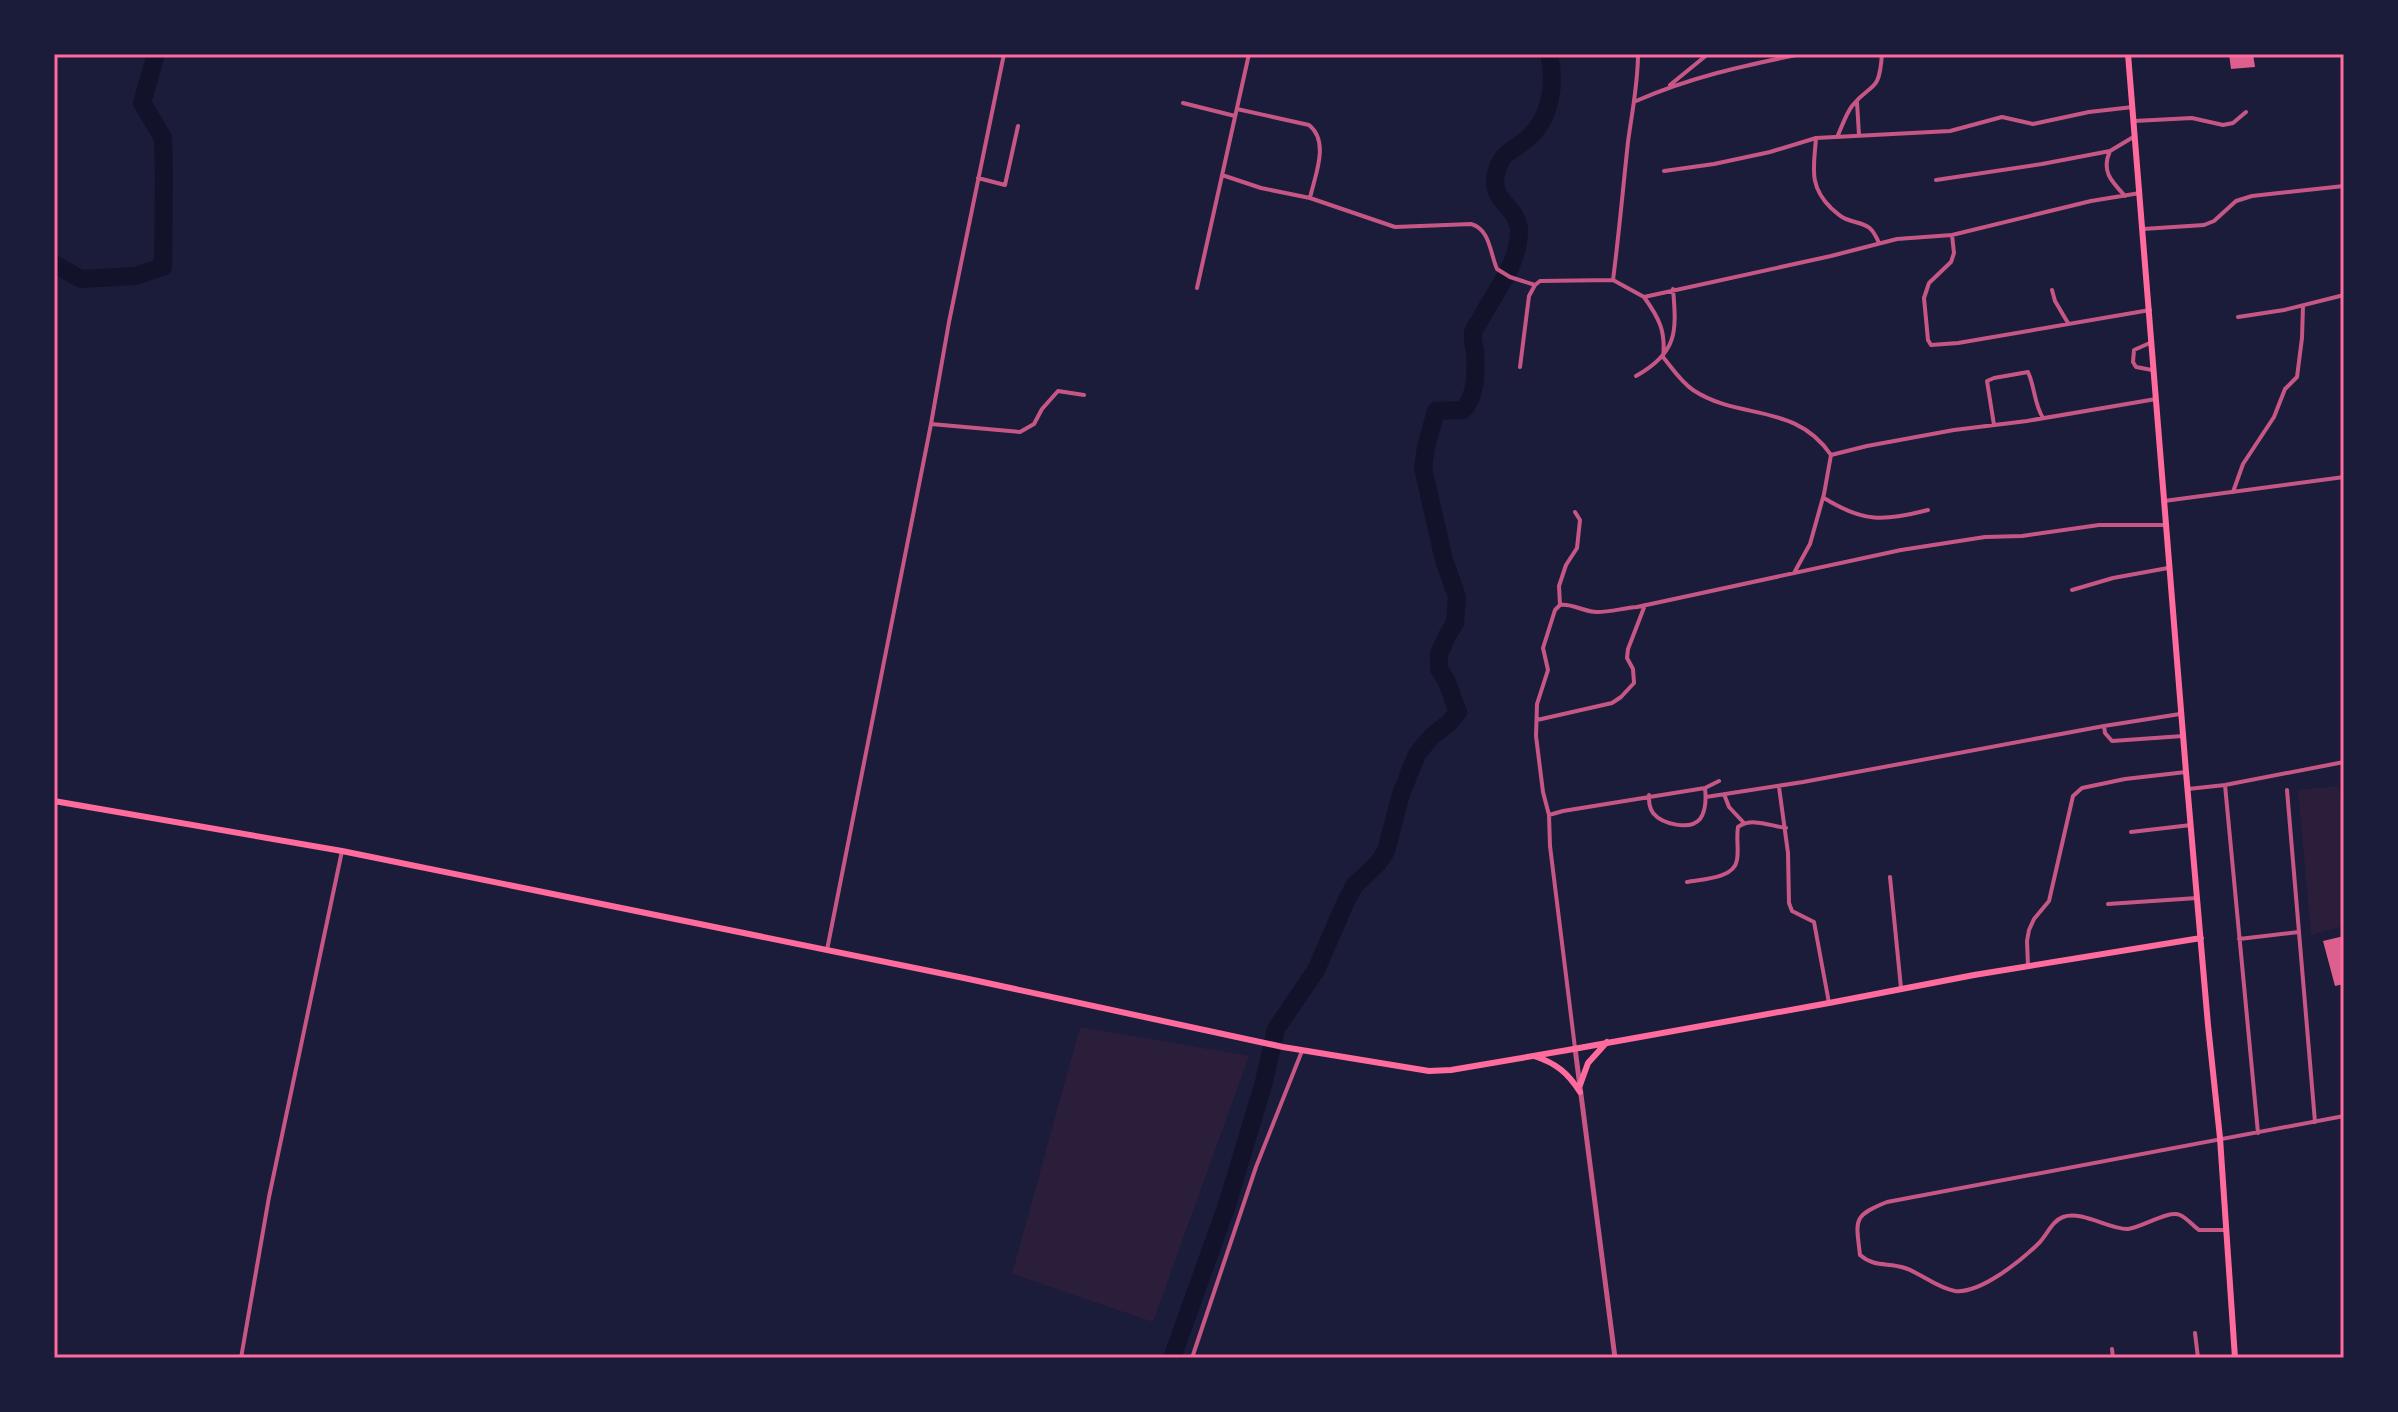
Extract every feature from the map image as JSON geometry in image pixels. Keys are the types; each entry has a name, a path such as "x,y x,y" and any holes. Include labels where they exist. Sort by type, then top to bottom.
{"main road":[{"path":"2128,54 2186,772 2220,1138 2235,1358"},
{"path":"54,801 342,851 964,978 1266,1044 1429,1071 1534,1056 1901,988 2201,938"},
{"path":"1580,1088 1588,1063 1607,1042"},
{"path":"1534,1056 1561,1068 1580,1088"}],"street":[{"path":"827,950 1004,54"},
{"path":"1197,288 1249,54"},
{"path":"1613,280 1636,101 1638,54"},
{"path":"1668,87 1708,54"},
{"path":"1636,101 1668,87 1726,69 1801,54"},
{"path":"1838,135 1851,107 1875,87 1881,73 1882,54"},
{"path":"1857,101 1859,135"},
{"path":"1183,103 1309,125 1321,139 1310,198"},
{"path":"1664,171 1756,155 1816,138 1950,131 2002,117 2033,124 2089,112 2133,107"},
{"path":"2134,121 2192,118 2223,125 2233,123 2246,112"},
{"path":"978,178 1005,185 1018,126"},
{"path":"1936,180 2110,151 2135,136"},
{"path":"1816,138 1813,177 1816,189 1842,218 1866,224 1879,243"},
{"path":"2110,151 2105,161 2106,172 2125,196"},
{"path":"1222,175 1274,192 1310,198 1395,227 1478,226 1484,232 1497,269 1535,285"},
{"path":"2143,229 2204,225 2214,221 2236,201 2252,196 2344,186"},
{"path":"1644,297 1897,239 1952,235 2091,201 2140,193"},
{"path":"1952,235 1954,253 1951,262 1929,283 1924,298 1931,345 2150,310"},
{"path":"1520,367 1529,296 1540,281 1613,280 1644,297 1656,315 1665,338 1663,357 1684,383 1694,391 1740,409 1779,416 1806,428 1831,455 1810,544 1794,573"},
{"path":"1636,376 1663,357 1672,343 1675,328 1673,289"},
{"path":"2052,290 2068,323"},
{"path":"2238,317 2303,306 2344,295"},
{"path":"2233,492 2243,464 2274,417 2285,389 2297,377 2303,306"},
{"path":"2152,342 2134,350 2132,356 2136,367 2154,370"},
{"path":"1994,425 1987,381 2011,374 2028,372 2043,418"},
{"path":"931,424 1020,432 1034,424 1058,391 1084,395"},
{"path":"1831,455 1910,438 2157,399"},
{"path":"2164,501 2344,477"},
{"path":"1823,497 1860,517 1883,519 1928,510"},
{"path":"1560,605 1559,586 1566,565 1577,548 1580,520 1575,512"},
{"path":"1615,1358 1550,846 1549,815 1538,750 1537,704 1548,670 1543,648 1555,610 1565,603 1597,612 1645,605 1901,550 1985,537 2022,536 2099,525 2167,525"},
{"path":"2072,590 2113,578 2171,568"},
{"path":"1537,721 1612,703 1621,697 1634,683 1633,669 1627,658 1628,649 1645,605"},
{"path":"1706,797 2182,714"},
{"path":"2104,726 2105,733 2112,741 2183,736"},
{"path":"2188,789 2344,762"},
{"path":"2028,966 2029,930 2049,901 2073,796 2082,788 2186,772"},
{"path":"1549,815 1705,788 1719,781"},
{"path":"2225,785 2258,1133"},
{"path":"1779,786 1786,828 1789,903 1792,911 1814,922 1829,1003"},
{"path":"1649,796 1652,812 1660,819 1676,825 1693,823 1700,820 1705,788"},
{"path":"2287,790 2315,1122"},
{"path":"1724,794 1729,807 1744,823"},
{"path":"1687,882 1728,873 1735,868 1738,827 1744,823 1786,828"},
{"path":"2131,832 2191,825"},
{"path":"241,1358 269,1197 342,851"},
{"path":"1890,877 1901,988"},
{"path":"2108,904 2197,898"},
{"path":"2239,939 2299,932"},
{"path":"1192,1358 1256,1167 1302,1051"},
{"path":"2226,1230 2199,1230 2183,1216 2173,1213 2142,1226 2125,1229 2067,1215 2057,1220 2039,1243 1998,1276 1971,1289 1955,1291 1905,1268 1869,1263 1860,1255 1857,1224 1864,1211 1887,1202 2344,1116"},
{"path":"2195,1333 2198,1358"},
{"path":"2112,1349 2113,1358"}],"shaded area":[{"path":"2338,786 2344,813 2344,926 2311,935 2298,790"},
{"path":"1080,1027 1249,1056 1153,1322 1012,1274"}],"building":[{"path":"2229,54 2253,54 2255,67 2231,69"},
{"path":"2344,936 2344,984 2335,986 2323,941"}],"waterway":[{"path":"54,264 81,279 135,276 163,267 163,138 142,103 156,54"},
{"path":"1172,1358 1227,1205 1264,1082 1276,1029 1316,970 1355,885 1386,851 1401,794 1417,754 1458,712 1439,669 1439,654 1455,623 1457,597 1444,560 1423,468 1436,411 1463,410 1471,398 1475,374 1473,333 1515,254 1518,224 1500,198 1495,183 1496,174 1504,156 1527,139 1542,121 1550,100 1552,77 1549,54"}]}
